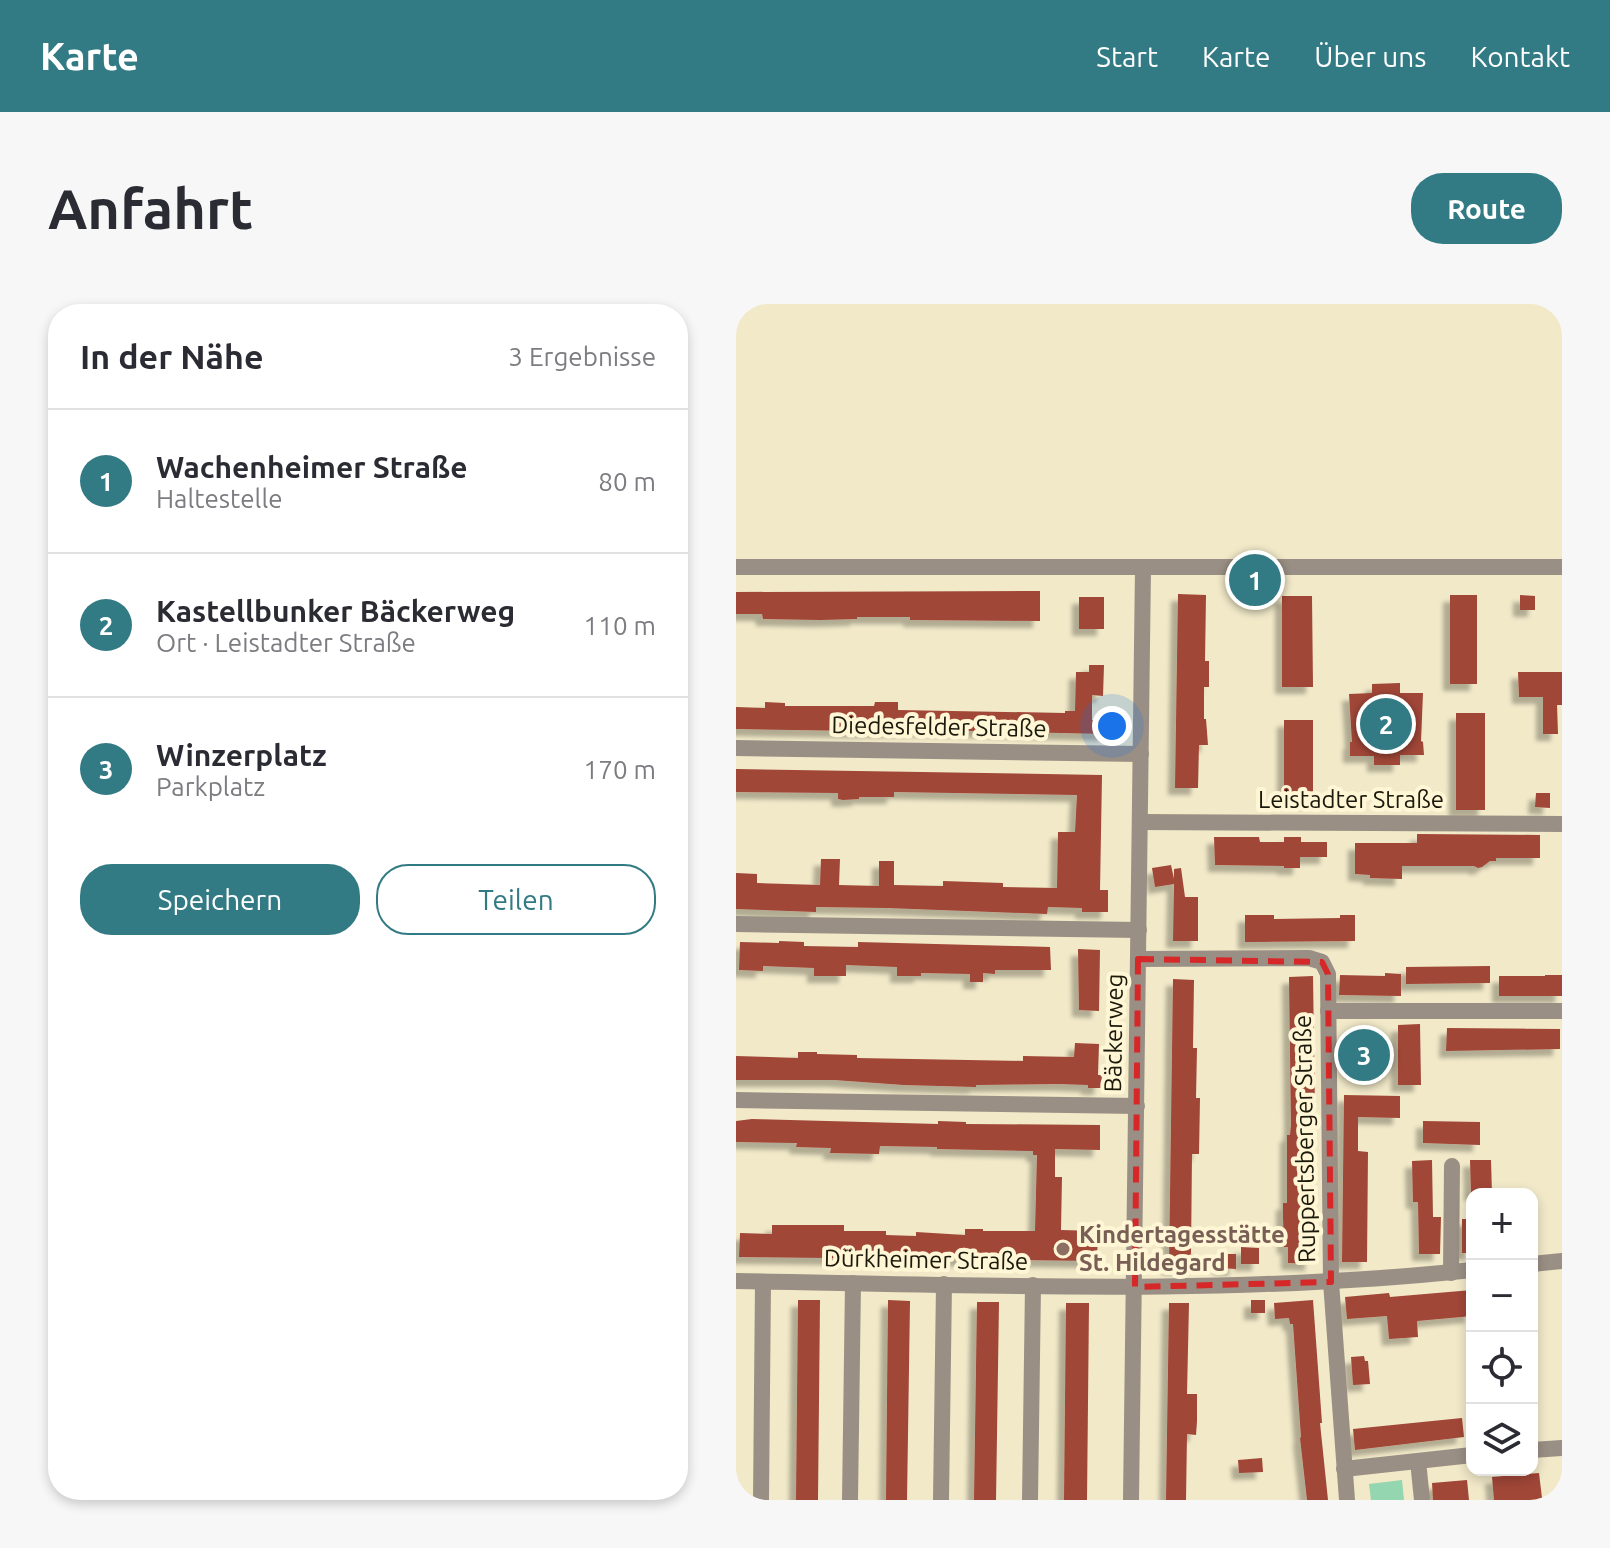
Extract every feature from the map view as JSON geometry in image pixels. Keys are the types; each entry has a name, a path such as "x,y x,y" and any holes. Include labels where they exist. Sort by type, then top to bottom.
{"street":[{"path":"736,567 1562,567"},
{"name":"Bäckerweg","path":"1131,1500 1143,568"},
{"name":"Diedesfelder Straße","path":"736,748 1141,754"},
{"name":"Leistadter Straße","path":"1140,822 1562,824"},
{"path":"736,924 1139,930"},
{"name":"Ruppertsberger Straße","path":"1138,959 1309,958 1322,962 1328,974 1331,1282 1347,1500"},
{"path":"1328,1011 1562,1011"},
{"path":"736,1100 1137,1106"},
{"path":"1451,1273 1452,1166"},
{"path":"1538,1263 1562,1261"},
{"name":"Dürkheimer Straße","path":"736,1281 1135,1287 1331,1282 1466,1271"},
{"path":"761,1500 763,1282"},
{"path":"850,1500 853,1283"},
{"path":"941,1500 944,1284"},
{"path":"1030,1500 1033,1285"},
{"path":"1538,1450 1562,1448"},
{"path":"1344,1469 1466,1456"},
{"path":"1418,1461 1422,1500"}],"highlighted area":[{"path":"1138,959 1322,962 1328,974 1331,1282 1135,1287"}],"green space":[{"path":"1402,1480 1404,1500 1371,1500 1369,1484"}],"building":[{"path":"1040,591 1040,621 910,620 910,617 763,619 762,614 736,614 736,592"},
{"path":"1178,594 1206,595 1205,661 1209,661 1209,687 1204,687 1204,719 1208,745 1199,745 1198,788 1175,788"},
{"path":"1450,595 1477,595 1477,684 1450,684"},
{"path":"1520,595 1535,596 1535,610 1520,610"},
{"path":"1282,596 1312,596 1313,687 1282,687"},
{"path":"1079,597 1104,597 1104,629 1079,629"},
{"path":"1089,665 1104,665 1103,696 1092,695 1092,720 1106,721 1106,734 736,729 736,707 765,708 765,702 785,703 785,706 874,706 875,702 898,702 898,710 1065,713 1075,711 1076,672 1089,672"},
{"path":"1518,672 1562,672 1562,705 1557,705 1558,734 1543,734 1543,697 1519,697"},
{"path":"1400,683 1400,693 1423,693 1421,741 1424,755 1400,755 1400,765 1374,765 1374,756 1350,756 1349,694 1372,693 1372,684"},
{"path":"1456,713 1485,713 1485,810 1456,810"},
{"path":"1284,720 1313,720 1313,802 1284,801"},
{"path":"736,769 1102,775 1100,890 1108,890 1108,912 1048,907 1047,914 887,908 816,907 816,912 736,909 736,873 757,874 757,883 820,885 821,859 840,859 839,885 879,886 879,861 894,861 894,885 943,886 943,881 1057,888 1058,832 1075,832 1077,795 894,792 894,797 843,800 838,799 838,793 736,792"},
{"path":"1536,793 1550,793 1550,808 1535,807"},
{"path":"1417,834 1540,835 1540,858 1496,858 1496,861 1478,868 1402,866 1402,879 1355,874 1355,843 1417,843"},
{"path":"1214,837 1259,837 1260,842 1284,842 1284,837 1301,837 1301,842 1327,842 1327,857 1300,857 1300,868 1215,865"},
{"path":"1171,865 1174,879 1174,869 1181,868 1185,897 1198,897 1198,941 1173,941 1174,884 1155,887 1152,868"},
{"path":"1245,915 1274,915 1274,919 1355,915 1355,941 1245,942"},
{"path":"740,942 804,942 804,946 858,947 858,942 1050,947 1051,970 995,970 995,974 983,973 983,982 970,982 970,974 897,976 897,967 846,965 846,976 814,976 814,968 763,966 763,971 739,970"},
{"path":"1078,949 1100,950 1099,1011 1079,1010"},
{"path":"1490,966 1490,983 1406,984 1406,967"},
{"path":"1385,973 1401,974 1401,996 1339,995 1340,975 1385,976"},
{"path":"1562,975 1562,996 1499,996 1499,976"},
{"path":"1313,976 1315,1113 1312,1113 1312,1264 1288,1263 1288,1247 1284,1247 1283,1203 1287,1203 1287,1135 1290,1135 1291,1125 1289,977"},
{"path":"1173,979 1194,980 1193,1048 1197,1048 1196,1098 1200,1098 1199,1154 1192,1154 1191,1254 1195,1254 1195,1268 1169,1268"},
{"path":"1420,1024 1421,1085 1398,1085 1398,1025"},
{"path":"1447,1028 1560,1029 1560,1049 1446,1051"},
{"path":"1075,1043 1099,1044 1098,1075 1102,1075 1101,1088 1059,1084 976,1087 834,1080 736,1080 736,1056 798,1058 798,1052 817,1052 857,1055 857,1058 1023,1061 1023,1056 1074,1057"},
{"path":"1344,1095 1400,1096 1400,1118 1358,1117 1358,1151 1368,1152 1367,1262 1342,1262"},
{"path":"736,1121 1100,1125 1100,1150 1055,1149 1055,1177 1062,1177 1061,1230 1098,1231 1097,1261 739,1257 740,1233 772,1234 772,1225 844,1225 844,1231 886,1231 886,1235 916,1236 916,1232 965,1235 965,1229 1035,1231 1037,1155 1033,1155 1033,1151 880,1146 879,1154 830,1153 831,1148 796,1147 797,1143 736,1142"},
{"path":"1423,1121 1480,1122 1480,1145 1423,1143"},
{"path":"1432,1160 1433,1217 1441,1217 1440,1254 1419,1254 1418,1202 1413,1202 1412,1161"},
{"path":"1470,1160 1491,1160 1492,1188 1471,1188"},
{"path":"1462,1219 1466,1219 1466,1253 1462,1253"},
{"path":"1241,1247 1259,1248 1259,1264 1241,1264"},
{"path":"1220,1254 1236,1254 1236,1269 1220,1268"},
{"path":"1466,1291 1466,1317 1417,1321 1418,1337 1389,1339 1387,1316 1347,1319 1345,1297 1389,1293 1390,1297"},
{"path":"798,1300 820,1300 818,1500 796,1500"},
{"path":"888,1300 910,1301 907,1500 886,1500"},
{"path":"1251,1300 1265,1300 1265,1313 1251,1313"},
{"path":"1313,1300 1328,1500 1307,1500 1293,1324 1290,1324 1289,1318 1275,1319 1274,1303"},
{"path":"977,1302 999,1302 996,1500 974,1500"},
{"path":"1066,1303 1089,1303 1087,1500 1064,1500"},
{"path":"1169,1303 1189,1303 1187,1394 1197,1394 1196,1435 1187,1434 1186,1500 1166,1500"},
{"path":"1364,1356 1368,1361 1370,1384 1353,1385 1351,1357"},
{"path":"1462,1418 1464,1437 1355,1450 1353,1429"},
{"path":"1262,1458 1263,1472 1239,1473 1238,1460"},
{"path":"1538,1473 1542,1498 1494,1500 1492,1477 1538,1476"},
{"path":"1467,1480 1469,1500 1433,1500 1432,1483"}],"place":[{"name":"Wachenheimer Straße","path":"1255,580"},
{"name":"Kastellbunker Bäckerweg","path":"1386,724"},
{"name":"Winzerplatz","path":"1364,1055"},
{"name":"Kindertagesstätte St. Hildegard","path":"1063,1249"}]}
